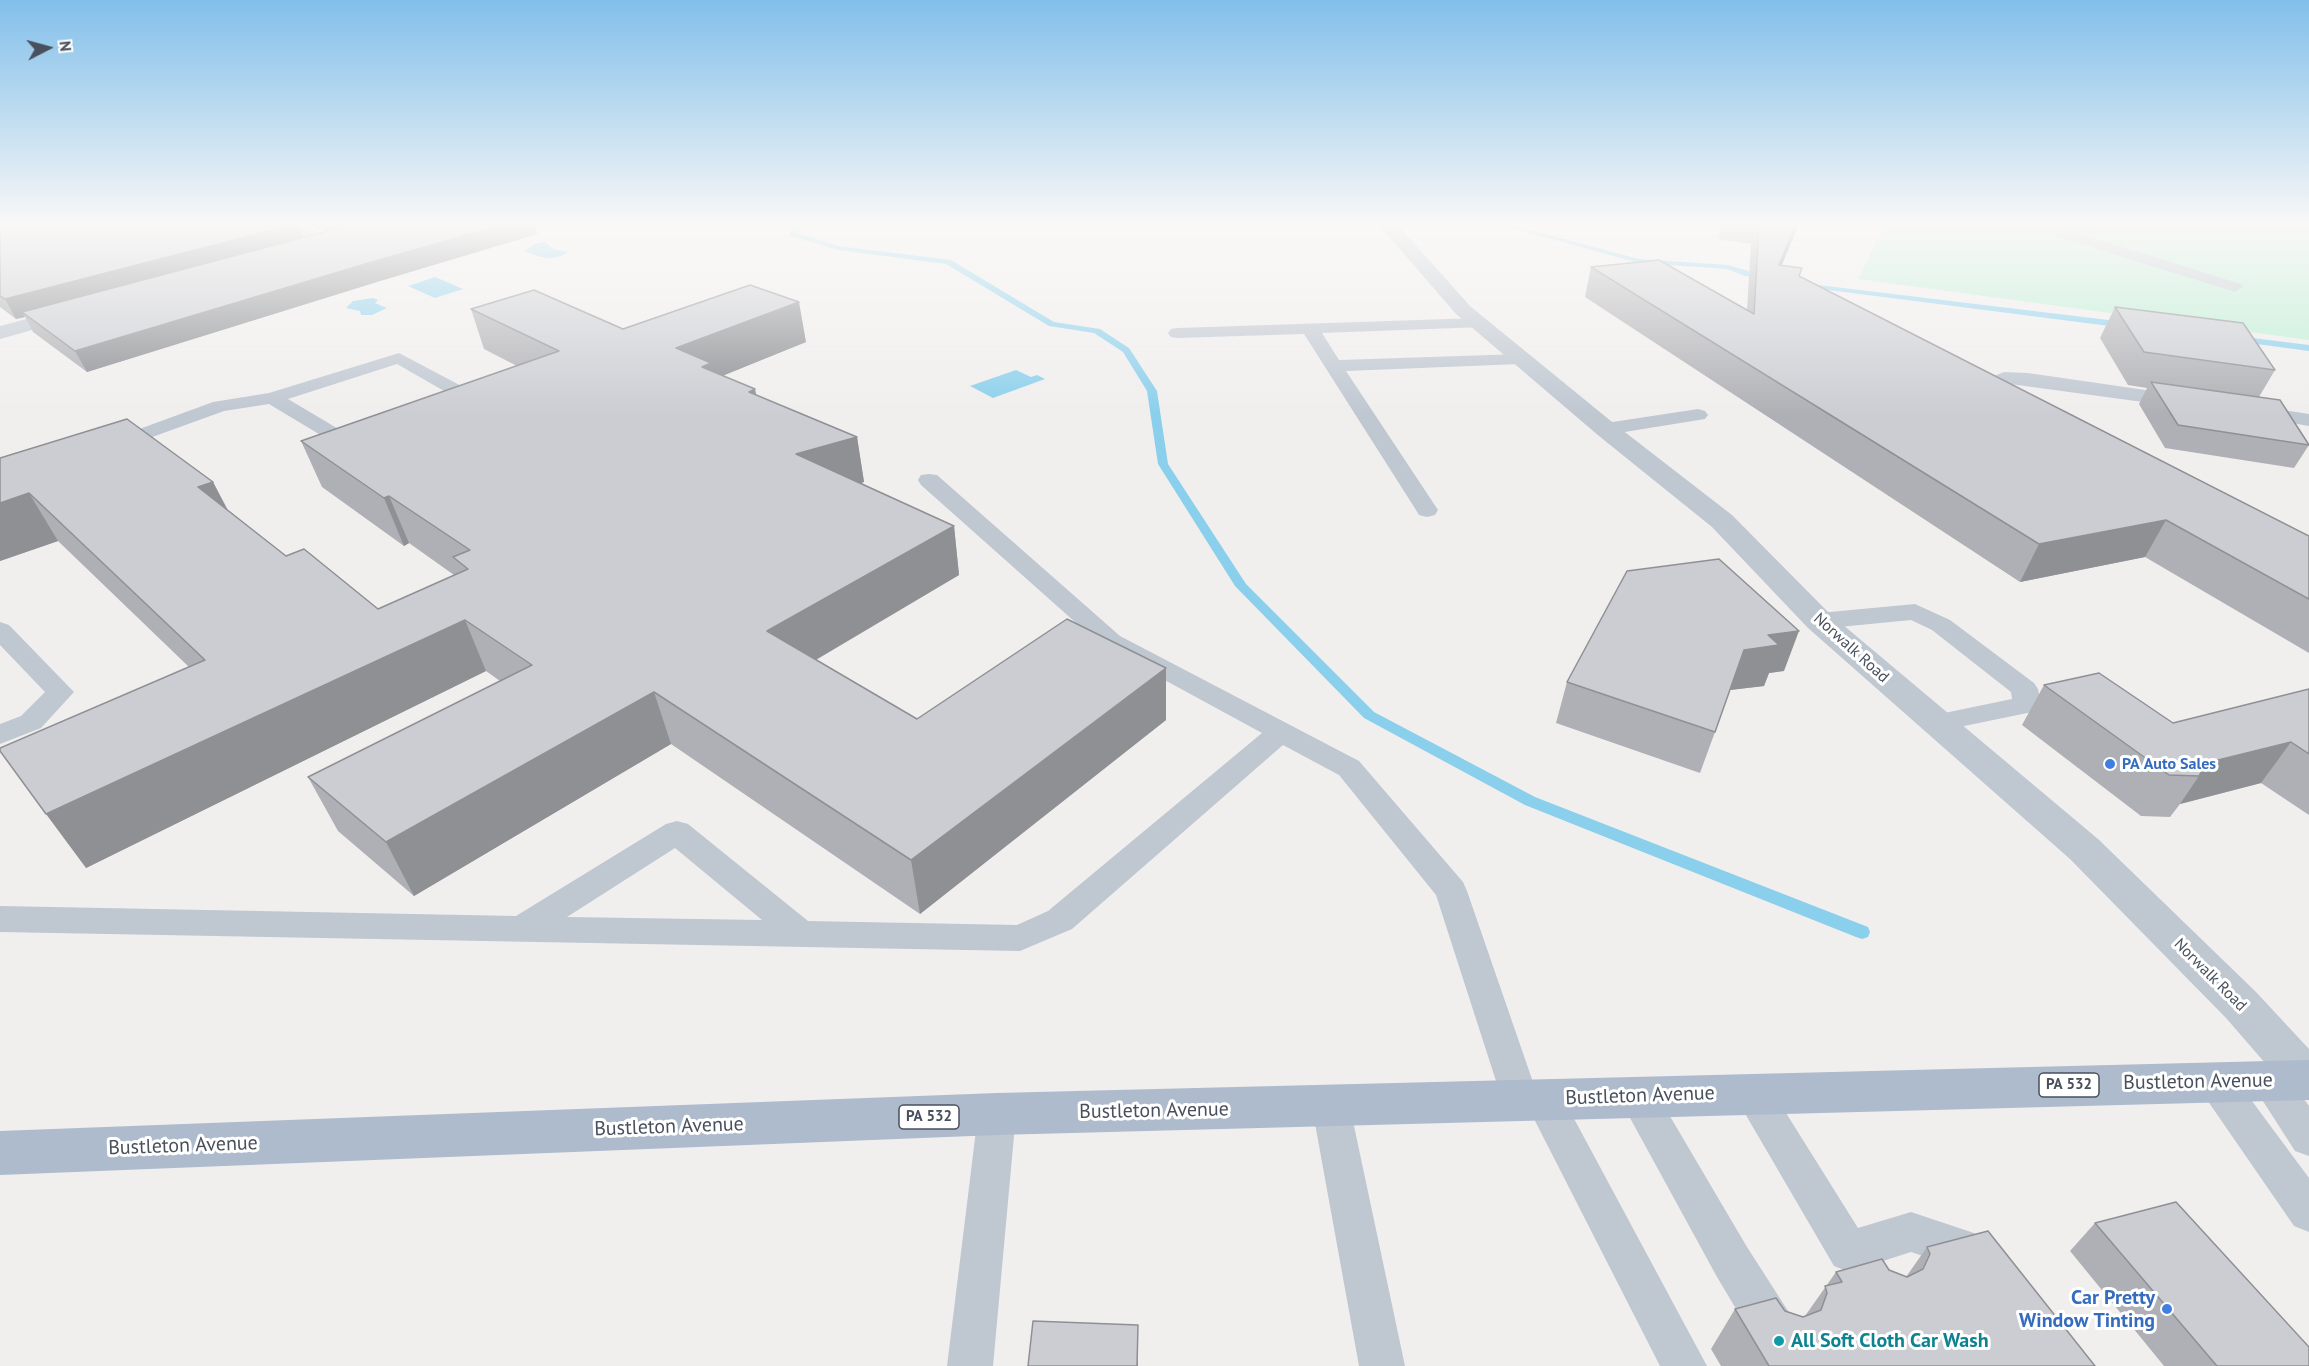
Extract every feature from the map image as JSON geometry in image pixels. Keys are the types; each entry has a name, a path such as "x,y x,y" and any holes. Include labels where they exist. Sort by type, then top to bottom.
{"main road":[{"name":"Bustleton Avenue","path":"15,1152 997,1114 2295,1080"}],"street":[{"name":"Norwalk Road","path":"1443,288 1478,323 1605,429 1722,521 1819,621 2084,849 2241,1005 2295,1080"},
{"path":"0,333 91,308"}],"lane":[{"path":"1177,333 1478,323"},
{"path":"1310,329 1427,510"},
{"path":"88,454 220,406 272,398 399,358 479,403 459,410"},
{"path":"1334,366 1520,358"},
{"path":"2036,405 1994,383 2004,378 2028,379 2204,405"},
{"path":"272,398 354,447 375,440"},
{"path":"2239,410 2309,420"},
{"path":"1605,429 1698,415"},
{"path":"929,480 1111,641 1349,768 1451,891 1531,1100 1684,1366"},
{"path":"1819,621 1915,612 1941,625 2025,689 2027,705 1935,723"},
{"path":"0,630 60,692 31,722 0,735"},
{"path":"0,919 1020,938 1060,920 1281,732"},
{"path":"521,928 677,832 801,934"},
{"path":"2295,1080 2309,1138"},
{"path":"2216,1082 2309,1212"},
{"path":"1752,1093 1860,1268 1911,1232 1959,1248 2004,1277"},
{"path":"1637,1096 1732,1262 1776,1332"},
{"path":"1331,1107 1382,1366"},
{"path":"969,1366 997,1114"}],"green space":[{"path":"1923,288 2309,288 2309,340"}],"water":[{"path":"412,288 463,289 435,298"},
{"path":"373,298 378,300 375,303 387,308 372,315 361,315 360,311 346,308 353,301"},
{"path":"1016,370 1031,377 1037,375 1045,379 993,398 970,386"}],"building":[{"path":"0,288 49,288 5,299 0,296"},
{"path":"114,288 286,288 75,351 22,312"},
{"path":"742,288 758,288 799,302 676,348 711,363 702,367 755,389 749,392 857,437 796,454 954,526 767,631 917,719 1067,619 1166,668 911,860 654,692 386,842 308,777 532,665 465,620 46,814 0,748 205,660 29,493 0,503 0,458 127,419 213,482 198,487 286,556 304,549 378,609 468,569 453,557 470,550 389,496 384,498 301,441 559,351 471,309 534,290 623,329"},
{"path":"1625,288 1708,288 1754,314 1755,288 1822,288 2309,536 2309,599 2166,520 2039,544"},
{"path":"2115,307 2243,323 2275,370 2144,352"},
{"path":"2151,382 2280,400 2309,445 2178,425"},
{"path":"1719,559 1799,631 1768,635 1779,645 1744,650 1715,732 1567,682 1627,571"},
{"path":"2099,673 2173,723 2309,689 2309,754 2291,742 2206,763 2199,776 2169,775 2044,685"},
{"path":"2176,1202 2309,1347 2309,1366 2217,1366 2095,1223"},
{"path":"1988,1231 2095,1366 1769,1366 1735,1309 1776,1298 1785,1311 1803,1317 1821,1310 1827,1293 1825,1286 1842,1282 1836,1272 1882,1259 1889,1270 1907,1277 1923,1269 1930,1254 1927,1247"},
{"path":"1033,1321 1138,1325 1137,1366 1028,1366"}],"waterway":[{"path":"991,288 1052,324 1097,331 1126,350 1152,391 1163,464 1241,586 1369,715 1530,801 1862,932"},
{"path":"1827,288 2125,325"},
{"path":"2237,339 2309,348"}],"place":[{"name":"PA Auto Sales","path":"2110,764"},
{"name":"Car Pretty Window Tinting","path":"2167,1309"},
{"name":"All Soft Cloth Car Wash","path":"1779,1341"}]}
